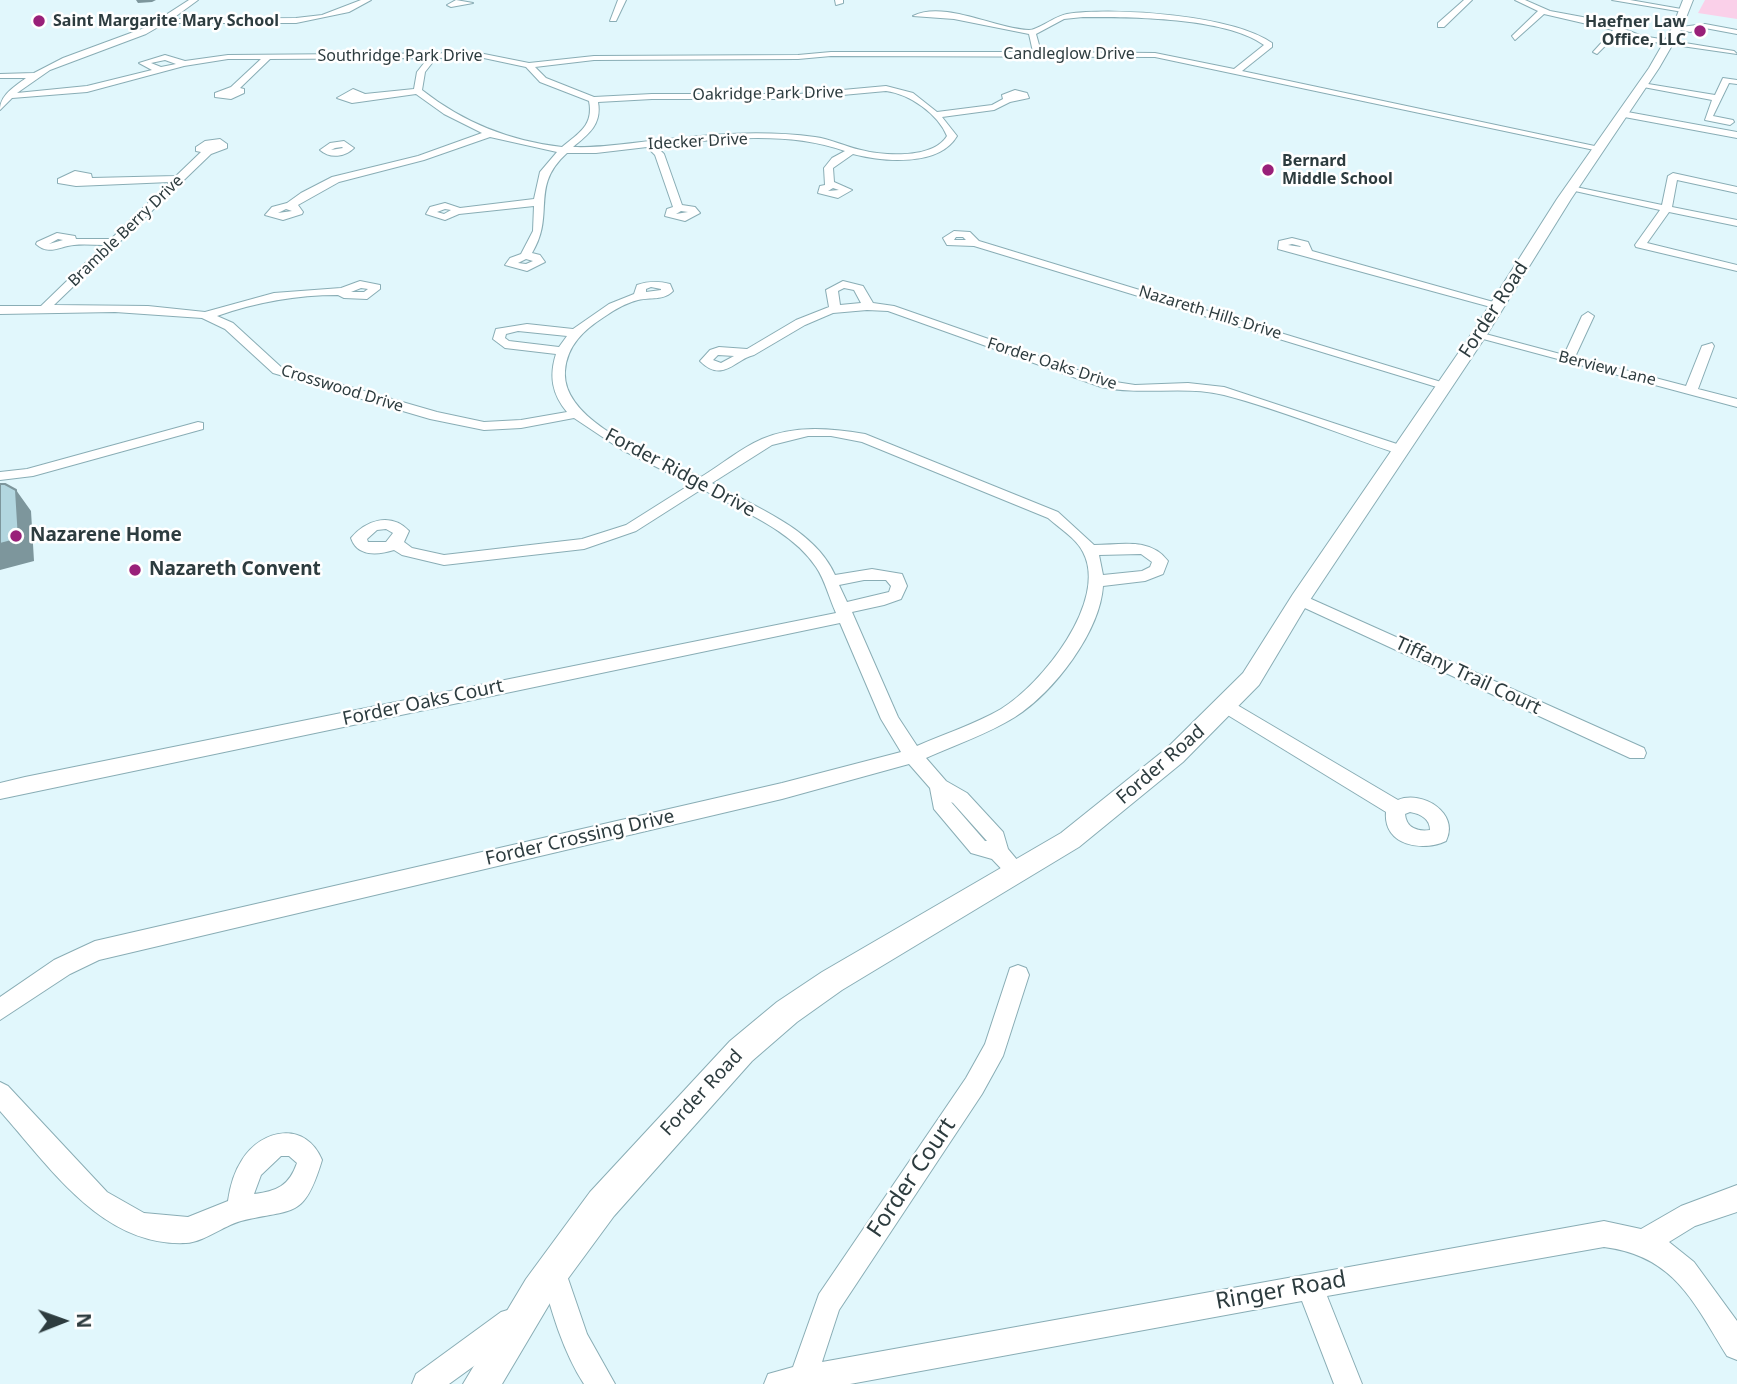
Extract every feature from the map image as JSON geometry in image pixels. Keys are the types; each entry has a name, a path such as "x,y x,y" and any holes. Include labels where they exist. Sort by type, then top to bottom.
{"main road":[{"name":"Forder Road","path":"481,1384 523,1313 553,1270 636,1164 741,1051 787,1012 841,975 1018,873 1069,839 1139,786 1227,706 1251,679 1300,599 1478,336 1571,189 1642,86 1680,19"}],"street":[{"path":"0,107 8,96 36,75 163,21 194,0"},
{"path":"163,21 335,22 342,18 342,13 367,0"},
{"path":"613,19 622,0"},
{"path":"1441,25 1468,0"},
{"path":"1519,0 1543,11 1601,23 1617,30 1680,19 1734,54"},
{"path":"1616,0 1680,19 1737,24"},
{"path":"1515,38 1543,11"},
{"path":"934,16 977,20 1032,33 1066,16 1096,14 1168,17 1250,33 1264,39 1269,45 1236,72"},
{"path":"1680,19 1690,30 1705,26 1737,32"},
{"path":"1597,52 1617,30"},
{"path":"1032,33 1037,54"},
{"name":"Candleglow Drive","path":"529,65 594,58 1155,55 1599,148"},
{"path":"234,89 269,56"},
{"path":"361,97 418,91 421,72 433,56"},
{"name":"Southridge Park Drive","path":"8,96 87,89 184,64 228,57 491,56 529,65 543,80 593,100"},
{"name":"Southridge Park Drive","path":"163,71 143,63 165,57 184,64"},
{"path":"0,76 36,75"},
{"path":"1737,82 1730,75 1708,118 1737,124"},
{"path":"1642,86 1718,98"},
{"name":"Oakridge Park Drive","path":"593,100 633,96 829,95 883,89 910,95 934,115"},
{"name":"Idecker Drive","path":"418,91 437,108 488,134 508,141 566,150 606,151 688,139 803,138 833,142 852,151 901,156 946,145 952,136 934,115"},
{"path":"934,115 994,107 1009,99"},
{"path":"525,256 538,232 538,202 544,173 556,157 593,122 596,115 593,100"},
{"path":"1622,114 1737,135"},
{"path":"290,206 319,186 358,172 433,154 488,134"},
{"path":"649,144 659,154 678,208"},
{"name":"Bramble Berry Drive","path":"43,310 208,151"},
{"path":"830,186 825,177 827,168 852,151"},
{"path":"340,153 358,172"},
{"path":"83,181 179,179"},
{"path":"1737,192 1719,195 1671,184 1666,209 1640,245 1737,268"},
{"path":"1571,189 1737,223"},
{"path":"457,211 538,202"},
{"path":"68,242 113,242"},
{"name":"Nazareth Hills Drive","path":"975,243 1444,385"},
{"path":"1304,252 1412,284 1498,305"},
{"name":"Forder Oaks Drive","path":"835,308 832,290 843,284 859,288 868,305"},
{"path":"208,315 267,296 308,291 343,291"},
{"name":"Forder Ridge Drive","path":"639,296 624,301 576,333 563,351 559,390 576,415 610,436 781,527 804,544 823,565 890,719 913,756 939,786 941,804 978,847 999,853 1018,873"},
{"name":"Forder Oaks Drive","path":"741,354 750,352 808,316 835,308 868,305 890,308 1106,384 1135,389 1188,387 1224,391 1401,450"},
{"name":"Crosswood Drive","path":"0,310 169,311 208,315 229,326 259,358 278,370 435,416 484,426 521,424 576,415"},
{"path":"1568,360 1588,316"},
{"path":"563,351 505,344 499,339 500,332 509,328 523,328 576,333"},
{"name":"Berview Lane","path":"1478,336 1737,403"},
{"path":"1691,391 1708,346"},
{"path":"0,476 28,473 198,426"},
{"path":"394,543 407,552 444,560 584,544 631,528 748,452 774,440 808,432 842,433 865,438 1053,515 1090,550 1145,549 1160,561 1157,570 1145,576 1097,581"},
{"name":"Forder Crossing Drive","path":"0,1010 62,967 106,948 782,791 913,756 1008,713 1038,689 1074,645 1094,600 1097,581 1090,550"},
{"path":"831,581 887,573 896,578 899,586 895,595 845,612"},
{"name":"Tiffany Trail Court","path":"1300,599 1637,752"},
{"name":"Forder Oaks Court","path":"0,791 845,612"},
{"path":"1227,706 1397,808"},
{"name":"Forder Court","path":"793,1383 828,1303 974,1086 995,1048 1018,975"},
{"path":"0,1094 98,1201 141,1226 188,1230 240,1209"},
{"path":"1645,1241 1690,1215 1724,1205 1737,1198"},
{"name":"Ringer Road","path":"793,1383 1584,1236 1620,1234 1645,1241 1680,1265 1696,1283 1737,1346"},
{"path":"553,1270 570,1329 587,1366 601,1384"},
{"path":"1310,1286 1348,1384"},
{"path":"426,1384 523,1313"}],"shaded area":[{"path":"1705,0 1737,0 1737,19 1698,13"}],"building":[{"path":"0,484 16,490 19,539 0,544"}],"place":[{"name":"Saint Margarite Mary School","path":"39,21"},
{"name":"Haefner Law Office, LLC","path":"1700,31"},
{"name":"Bernard Middle School","path":"1268,170"},
{"name":"Nazarene Home","path":"16,536"},
{"name":"Nazareth Convent","path":"135,570"}]}
